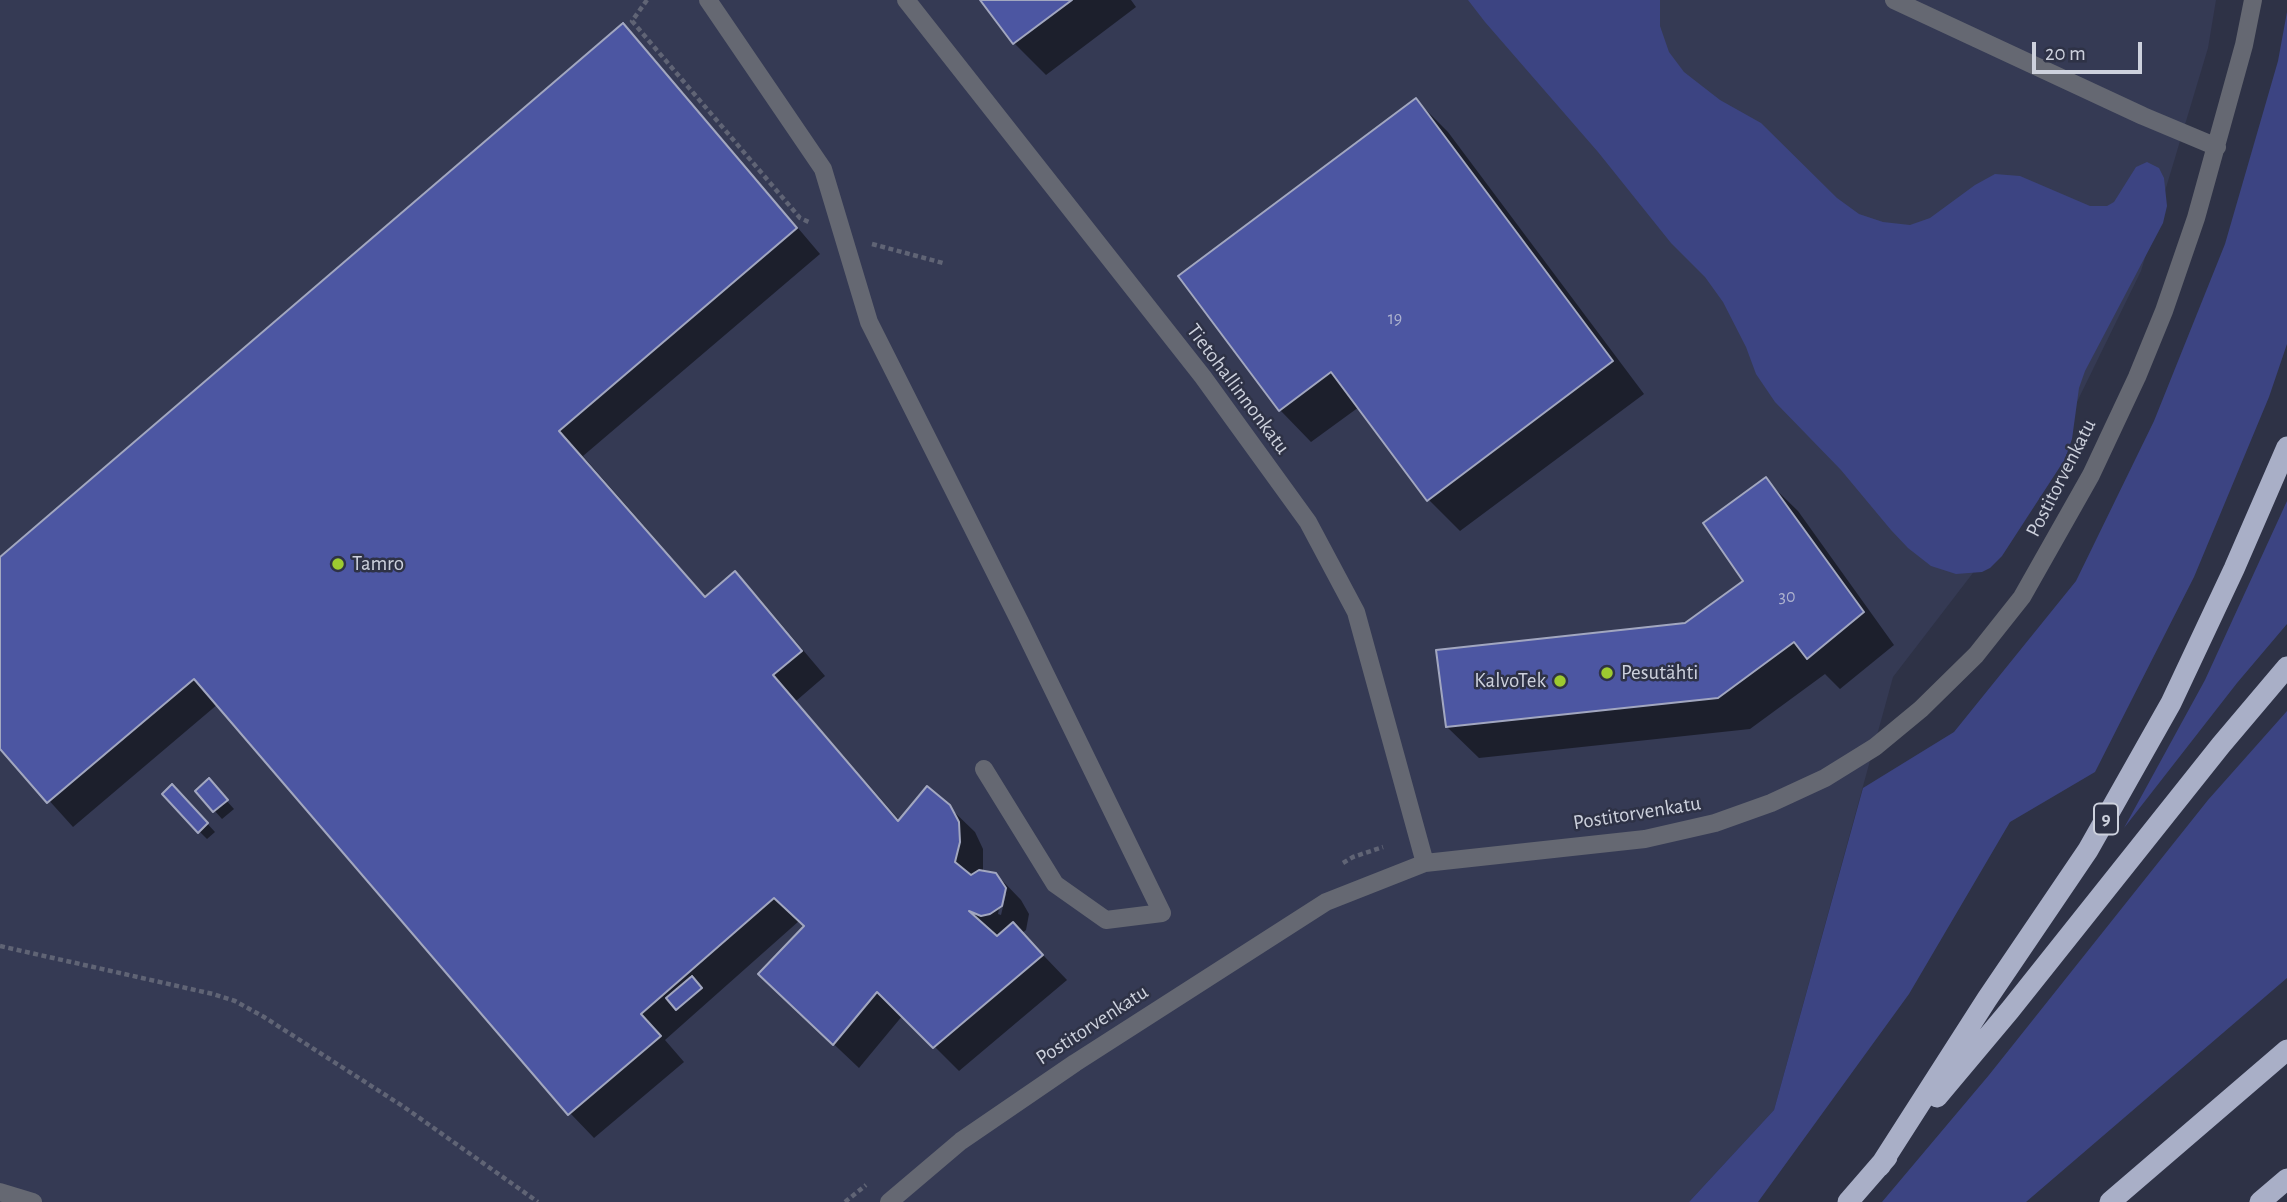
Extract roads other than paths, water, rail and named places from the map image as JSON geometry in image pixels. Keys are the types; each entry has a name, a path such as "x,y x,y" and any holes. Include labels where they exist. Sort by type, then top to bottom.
{"highway":[{"name":"9","path":"1848,1202 1880,1166 1987,999 2088,850 2171,703 2287,447"},
{"path":"1880,1166 2010,1010 2221,745 2287,667"},
{"path":"2110,1202 2287,1050"},
{"path":"2260,1202 2287,1179"}],"street":[{"path":"708,0 823,169 869,322 1162,913 1106,920 1055,884 984,769"},
{"name":"Tietohallinnonkatu","path":"906,0 1203,377 1308,523 1356,612 1425,863"},
{"path":"1894,0 2143,116 2217,147"},
{"name":"Postitorvenkatu","path":"889,1202 961,1141 1075,1063 1326,902 1425,863 1645,839 1715,823 1771,803 1825,778 1875,747 1921,709 1976,655 2022,597 2091,475 2137,377 2164,311 2196,218 2244,45 2253,0"},
{"path":"0,1192 33,1202"}],"place":[{"name":"Tamro","path":"338,564"},
{"name":"Pesutähti","path":"1607,673"},
{"name":"KalvoTek","path":"1560,681"}]}
